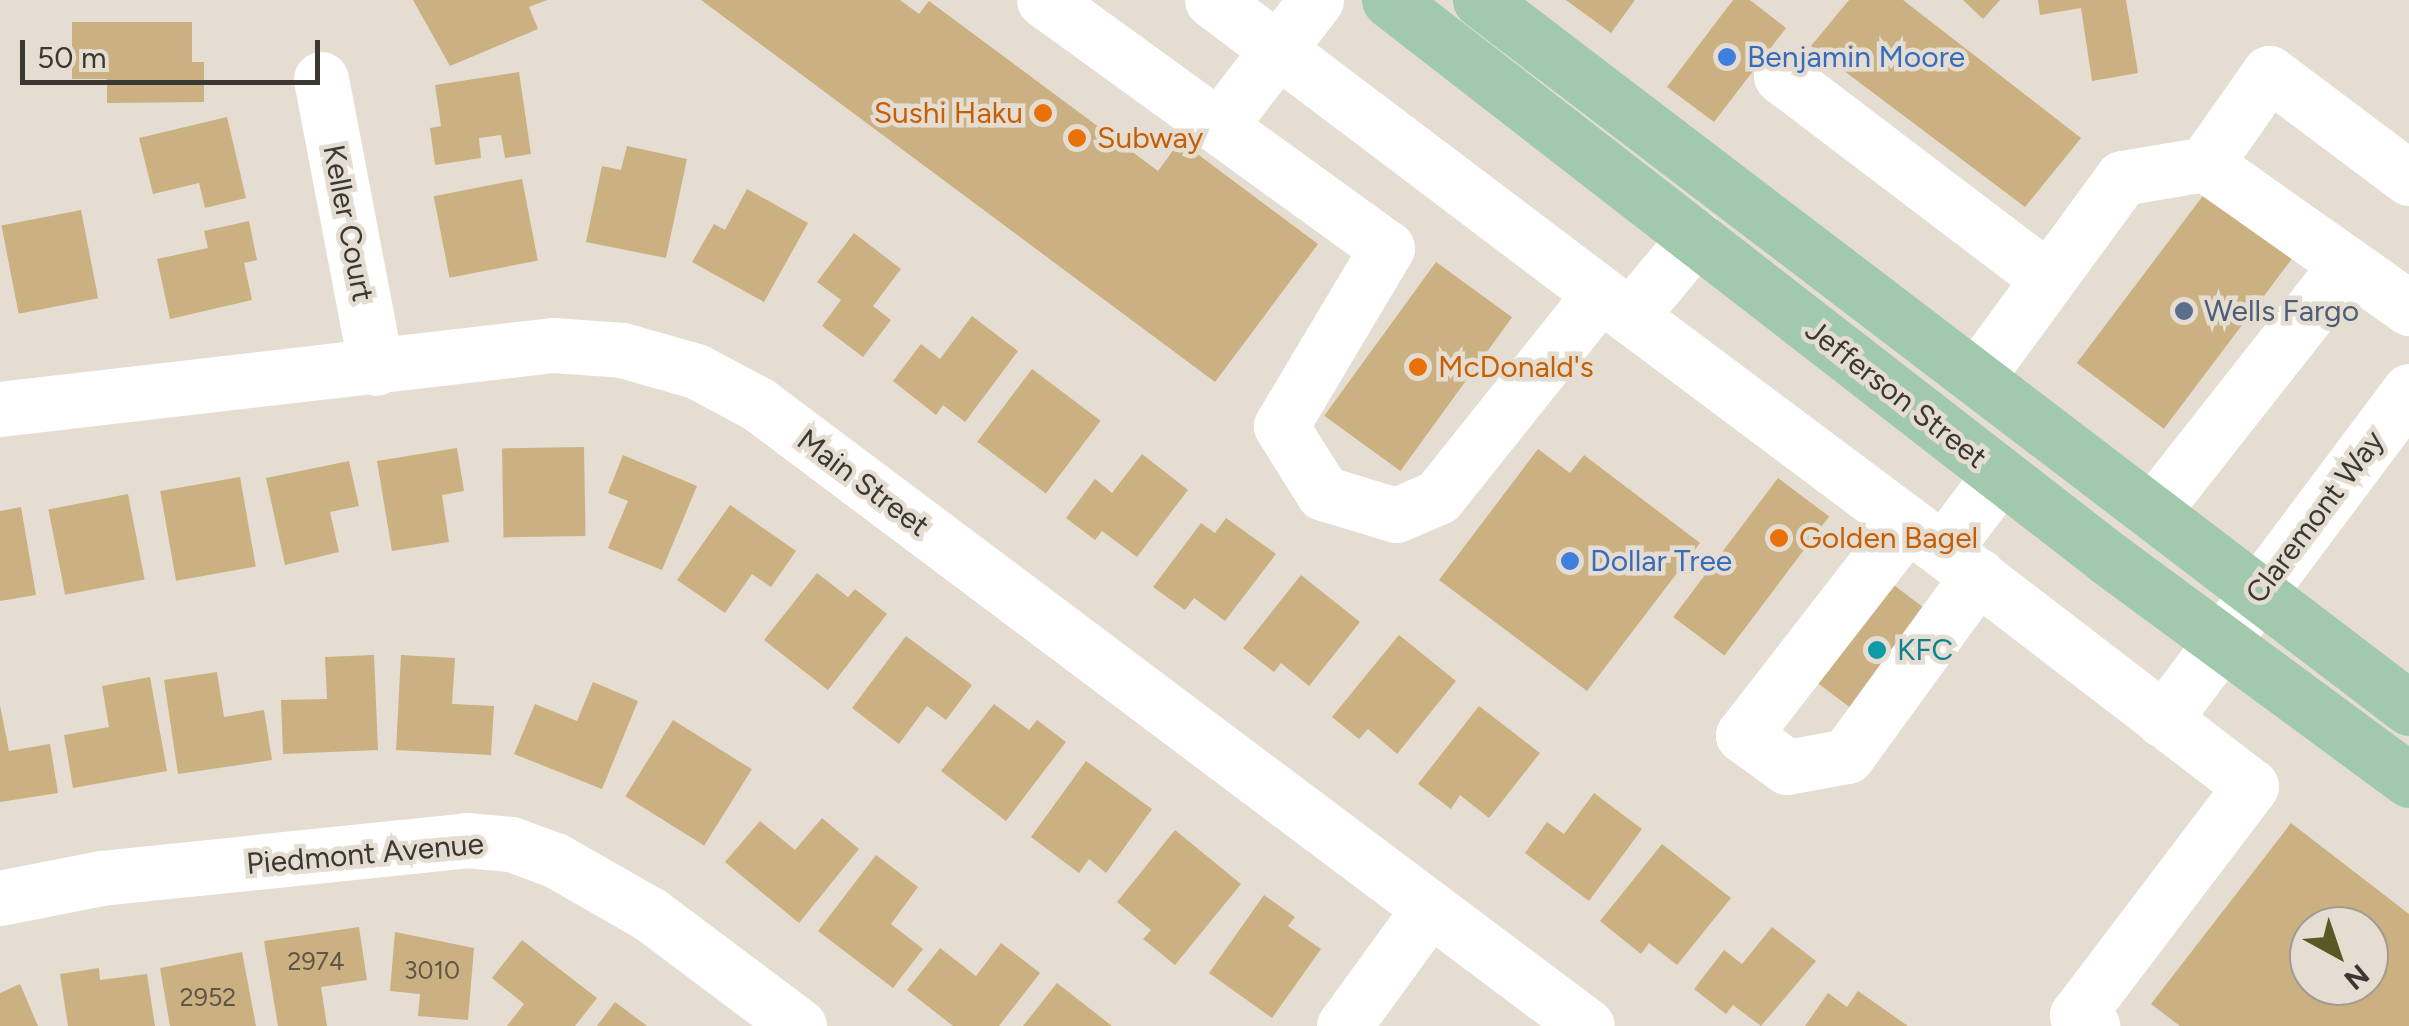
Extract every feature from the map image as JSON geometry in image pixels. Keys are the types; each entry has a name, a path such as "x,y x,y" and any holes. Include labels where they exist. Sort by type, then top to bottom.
{"main road":[{"name":"Jefferson Street","path":"1389,0 2000,475 2409,780"},
{"path":"1480,0 1978,374 2409,708"}],"street":[{"path":"1044,0 1387,248 1281,426 1323,493 1396,515 1438,497 1615,305 1696,237"},
{"path":"1212,0 2250,786 2077,1015 2092,1026"},
{"path":"1219,126 1280,52 1316,0"},
{"path":"1978,374 2122,178 2204,164 2269,73 2409,178"},
{"path":"1781,76 2047,278"},
{"name":"Keller Court","path":"321,78 376,368"},
{"path":"2204,164 2409,308"},
{"path":"2152,512 2346,264"},
{"name":"Main Street","path":"0,409 553,346 622,350 696,371 758,404 1587,1026"},
{"name":"Claremont Way","path":"2163,720 2409,391"},
{"path":"1942,550 1847,756 1786,767 1743,735 1942,550 2000,475"},
{"name":"Piedmont Avenue","path":"0,898 101,878 466,840 511,844 556,860 651,915 799,1026"},
{"path":"1344,1026 1429,909"}],"building":[{"path":"413,0 547,0 529,7 538,29 450,66"},
{"path":"701,0 900,0 919,14 929,1 1158,171 1180,141 1318,244 1215,382"},
{"path":"1566,0 1635,0 1611,33"},
{"name":"Benjamin Moore","path":"1733,0 1750,0 1786,28 1714,122 1667,87"},
{"path":"1849,0 1903,0 2081,138 2025,207 1811,46"},
{"path":"1963,0 2000,0 1983,19"},
{"path":"2038,0 2126,0 2138,73 2092,81 2081,8 2040,15"},
{"path":"72,22 192,22 192,62 204,62 204,102 107,103 107,79 72,79"},
{"path":"519,72 531,154 505,158 501,135 479,138 481,158 435,165 430,128 441,126 435,85"},
{"path":"227,117 246,198 205,208 199,183 153,194 139,138"},
{"path":"627,146 687,159 666,258 586,242 602,166 621,170"},
{"path":"522,179 538,260 449,278 434,196"},
{"path":"747,189 808,223 764,302 692,262 714,224 725,230"},
{"name":"Wells Fargo","path":"2205,193 2292,259 2164,429 2077,363"},
{"path":"81,210 98,298 19,314 1,225"},
{"path":"249,221 257,260 244,263 252,300 170,319 157,259 208,248 204,231"},
{"path":"854,233 901,269 873,306 891,320 863,357 822,326 841,300 817,282"},
{"name":"McDonald's","path":"1436,262 1512,317 1400,471 1324,416"},
{"path":"972,316 1018,351 965,422 943,405 936,415 893,381 921,344 940,359"},
{"path":"1032,369 1101,421 1046,493 977,442"},
{"path":"584,447 586,536 504,537 502,448"},
{"path":"457,448 464,491 442,495 449,542 392,551 377,461"},
{"name":"Dollar Tree","path":"1538,449 1570,473 1584,455 1700,543 1587,691 1439,580"},
{"path":"1142,454 1188,490 1137,557 1102,531 1095,540 1066,518 1095,479 1112,493"},
{"path":"623,455 697,486 662,570 608,548 628,501 608,493"},
{"path":"349,461 359,506 330,512 339,552 285,565 266,478"},
{"path":"240,477 256,567 176,581 160,491"},
{"path":"1778,478 1829,517 1724,655 1673,617"},
{"path":"128,494 145,579 65,595 48,509"},
{"path":"730,505 796,551 771,587 752,574 725,613 677,580"},
{"path":"21,507 36,595 0,601 0,511"},
{"path":"1226,518 1276,554 1225,621 1194,598 1185,610 1153,587 1201,523 1215,533"},
{"path":"817,573 848,597 855,589 887,614 828,690 764,640"},
{"path":"1301,575 1360,622 1309,686 1281,663 1274,672 1243,648"},
{"name":"KFC","path":"1891,583 1937,618 1863,717 1816,682"},
{"path":"1399,635 1456,681 1397,754 1368,729 1359,739 1332,717"},
{"path":"906,636 972,685 946,720 927,706 899,744 852,708"},
{"path":"374,655 378,750 283,754 281,700 327,699 325,657"},
{"path":"401,655 455,658 452,704 494,706 491,755 396,750"},
{"path":"217,672 224,717 264,710 272,760 178,774 164,680"},
{"path":"150,677 167,771 73,788 64,735 109,727 102,686"},
{"path":"593,682 638,701 602,789 514,754 535,704 577,721"},
{"path":"994,704 1029,730 1037,720 1066,742 1006,821 941,771"},
{"path":"0,705 9,751 50,744 58,793 0,802"},
{"path":"1479,706 1540,753 1489,818 1460,795 1451,809 1418,784"},
{"path":"673,720 752,769 704,846 625,796"},
{"path":"1086,761 1152,809 1106,873 1089,859 1079,873 1031,837"},
{"path":"1594,793 1642,829 1589,901 1525,853 1547,822 1564,834"},
{"path":"822,818 859,849 799,923 725,862 760,821 795,850"},
{"path":"2291,823 2409,914 2409,1026 2180,1026 2151,1004"},
{"path":"1175,830 1241,884 1175,965 1143,939 1151,930 1117,902"},
{"path":"1662,844 1731,898 1677,965 1649,943 1641,954 1600,921"},
{"path":"876,855 918,887 891,924 923,949 893,988 818,931"},
{"path":"1264,895 1295,917 1288,926 1321,949 1272,1018 1209,973"},
{"path":"359,927 367,980 321,987 327,1026 278,1026 264,941"},
{"path":"1772,927 1816,961 1761,1026 1733,1005 1726,1014 1694,989 1724,950 1742,964"},
{"path":"395,932 474,948 468,1020 418,1016 420,994 390,991"},
{"path":"522,940 597,998 575,1026 507,1026 524,1004 492,978"},
{"path":"1001,943 1040,973 999,1026 953,1026 907,990 940,948 976,976"},
{"path":"242,952 256,1026 170,1026 160,968"},
{"path":"99,968 100,980 147,974 155,1026 68,1026 60,974"},
{"path":"1057,983 1112,1026 1023,1026"},
{"path":"20,984 38,1026 0,1026 0,993"},
{"path":"1858,991 1908,1026 1805,1026 1828,993 1847,1007"},
{"path":"615,1002 647,1026 597,1026"}],"place":[{"name":"Benjamin Moore","path":"1727,57"},
{"name":"Sushi Haku","path":"1043,113"},
{"name":"Subway","path":"1077,138"},
{"name":"Wells Fargo","path":"2184,311"},
{"name":"McDonald's","path":"1418,367"},
{"name":"Golden Bagel","path":"1779,538"},
{"name":"Dollar Tree","path":"1570,561"},
{"name":"KFC","path":"1877,650"}]}
